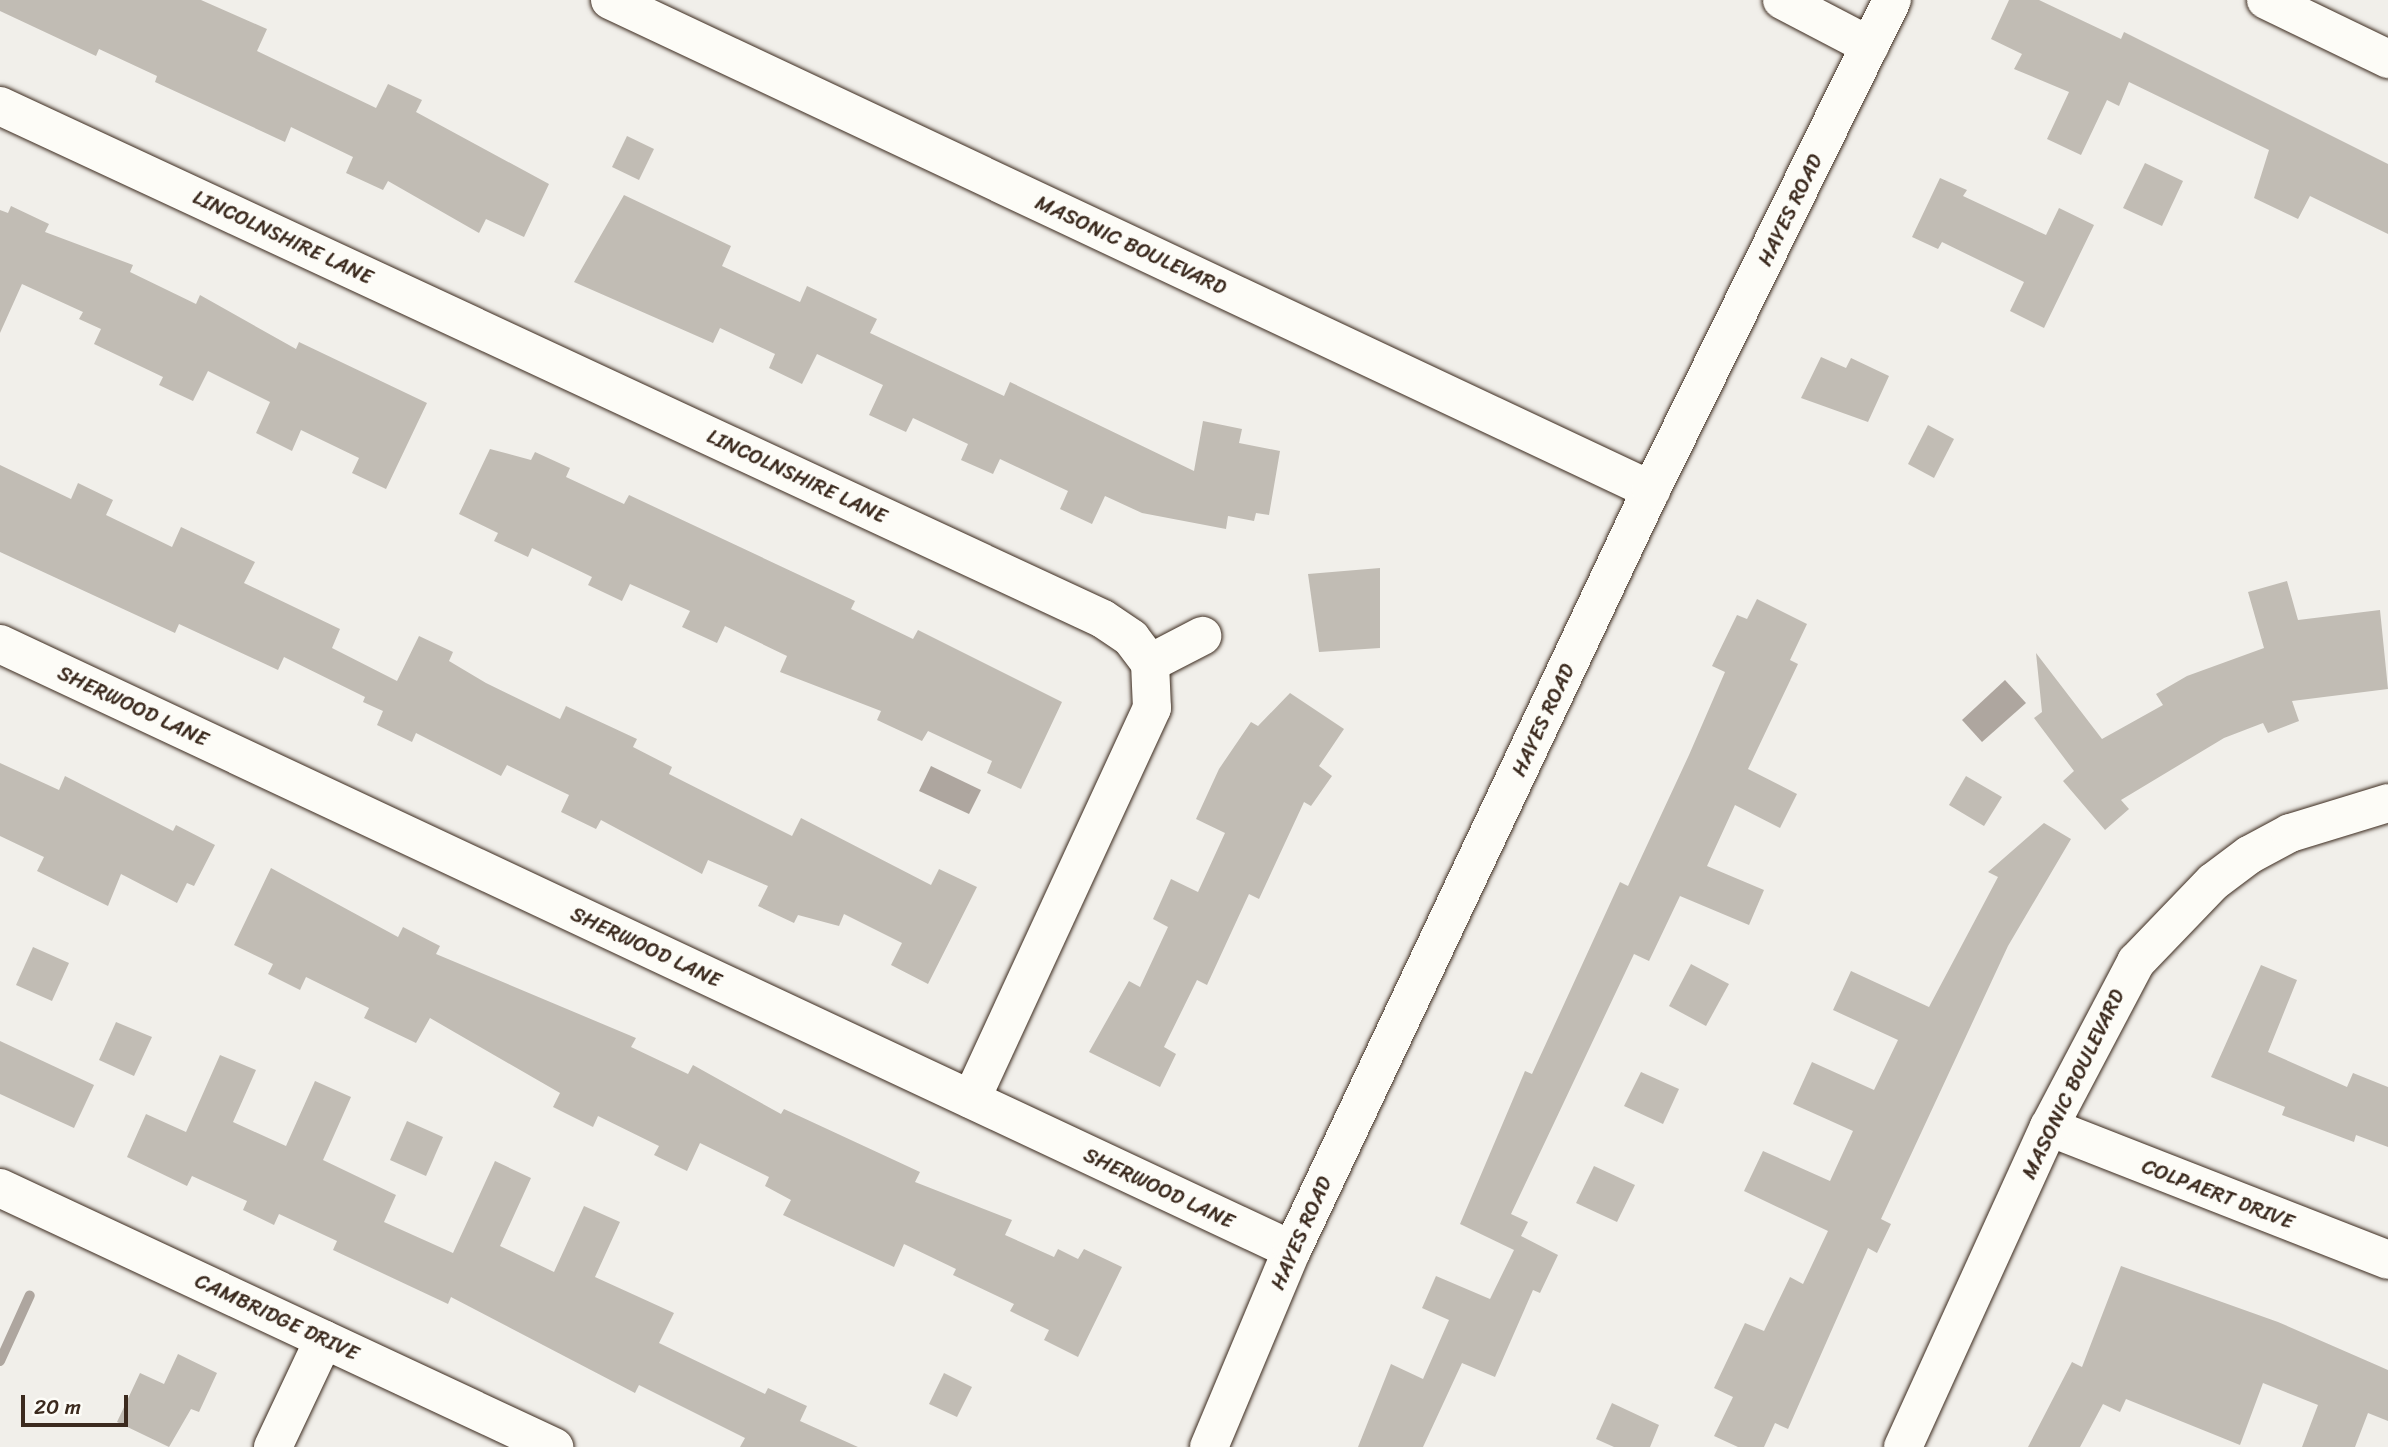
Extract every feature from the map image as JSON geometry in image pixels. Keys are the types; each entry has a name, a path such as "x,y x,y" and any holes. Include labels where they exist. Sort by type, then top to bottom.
{"street":[{"path":"1782,0 1870,46"},
{"name":"HAYES ROAD","path":"1209,1447 1292,1251 1651,490 1892,0"},
{"path":"2266,0 2388,59"},
{"name":"MASONIC BOULEVARD","path":"623,3 1651,490"},
{"name":"LINCOLNSHIRE LANE","path":"0,106 1103,619 1131,638 1150,663"},
{"path":"971,1098 1152,708 1150,663 1202,636"},
{"name":"SHERWOOD LANE","path":"0,644 1292,1251"},
{"name":"MASONIC BOULEVARD","path":"1903,1447 2049,1127 2136,962 2213,882 2290,833 2388,803"},
{"name":"COLPAERT DRIVE","path":"2049,1127 2388,1260"},
{"name":"CAMBRIDGE DRIVE","path":"0,1188 554,1447"},
{"path":"273,1447 324,1339"}],"shaded area":[{"path":"2005,680 2026,703 1982,742 1962,720"},
{"path":"931,766 981,790 969,814 919,791"}],"building":[{"path":"0,0 201,0 267,29 257,51 376,108 388,84 422,100 416,112 549,184 524,237 486,219 479,233 388,181 383,190 346,173 353,157 291,127 285,142 155,82 157,76 99,49 96,56 0,11"},
{"path":"2009,0 2039,0 2121,39 2124,32 2388,164 2388,234 2310,196 2298,219 2254,198 2269,150 2129,82 2119,106 2107,100 2081,155 2047,139 2069,92 2014,69 2022,54 1991,39"},
{"path":"627,136 654,149 639,180 612,167"},
{"path":"2145,163 2183,181 2162,226 2123,208"},
{"path":"1940,178 1967,190 1963,196 2046,235 2059,208 2094,225 2044,328 2010,311 2024,282 1942,242 1938,249 1912,237"},
{"path":"624,195 731,246 722,266 800,302 807,286 877,319 870,333 1004,396 1010,382 1194,471 1203,421 1242,429 1239,443 1280,451 1269,515 1256,513 1254,521 1228,516 1226,529 1142,513 1105,496 1092,524 1060,509 1068,491 1000,459 993,474 961,460 968,444 913,418 906,432 869,415 883,385 817,354 802,384 769,368 775,354 720,328 713,343 574,282"},
{"path":"11,206 49,224 45,232 133,265 130,272 196,304 200,295 296,349 299,342 427,403 386,489 352,473 359,458 301,430 292,451 256,433 270,402 208,371 193,401 159,385 163,377 94,344 101,329 79,319 83,312 22,284 0,333 0,210 8,213"},
{"path":"1821,357 1846,368 1851,358 1889,376 1868,422 1801,398"},
{"path":"1928,425 1954,439 1934,478 1908,464"},
{"path":"490,449 531,460 535,452 570,468 566,477 624,504 629,495 855,601 851,609 913,639 918,630 1062,702 1021,789 987,773 992,761 928,731 922,741 877,720 881,711 780,672 787,656 725,626 717,643 682,627 690,611 630,584 622,601 588,585 592,577 532,548 528,557 494,541 498,533 459,514"},
{"path":"0,465 71,499 78,483 113,500 106,515 172,547 181,527 255,562 244,583 340,629 332,648 397,681 419,636 453,652 449,661 486,683 560,719 566,706 637,739 633,747 672,767 669,774 792,836 801,818 931,885 939,869 977,887 928,984 891,965 902,943 844,914 839,926 798,915 794,923 758,906 768,886 708,860 702,874 601,820 596,829 561,812 569,795 507,765 501,776 416,733 412,742 377,725 383,711 363,702 365,697 284,657 278,670 179,624 175,633 0,552"},
{"path":"1380,568 1380,648 1319,652 1308,574"},
{"path":"2287,581 2298,620 2380,610 2388,689 2292,701 2299,721 2268,733 2263,723 2224,738 2121,800 2129,809 2105,830 2063,781 2074,771 2034,718 2042,712 2036,653 2102,739 2163,705 2156,694 2187,676 2264,648 2248,592"},
{"path":"1757,599 1807,624 1790,660 1798,664 1748,769 1797,794 1780,828 1735,805 1707,866 1764,890 1749,925 1680,896 1649,961 1634,954 1511,1214 1528,1222 1521,1236 1558,1255 1540,1293 1533,1290 1495,1377 1462,1363 1423,1447 1358,1447 1391,1364 1423,1379 1449,1320 1422,1308 1436,1276 1490,1299 1514,1250 1460,1224 1525,1071 1532,1074 1620,882 1628,886 1689,755 1725,672 1712,666 1737,615 1747,619"},
{"path":"1290,693 1344,729 1319,766 1332,776 1311,806 1304,802 1259,899 1249,894 1207,985 1197,980 1164,1047 1176,1054 1160,1087 1089,1052 1129,981 1140,987 1168,927 1153,919 1171,879 1198,892 1225,833 1196,819 1219,769 1251,722 1258,726"},
{"path":"0,763 59,790 65,776 173,831 176,825 215,845 194,886 187,883 177,903 121,874 108,906 37,871 44,857 0,836"},
{"path":"1966,776 2002,797 1984,826 1949,805"},
{"path":"2044,823 2071,839 2008,946 1881,1219 1891,1224 1877,1253 1868,1248 1788,1429 1775,1423 1764,1447 1738,1447 1714,1436 1733,1397 1714,1388 1745,1323 1764,1331 1790,1277 1803,1284 1828,1231 1744,1191 1763,1151 1830,1181 1853,1131 1793,1104 1812,1062 1874,1090 1898,1040 1833,1010 1851,971 1929,1007 1998,877 1988,872"},
{"path":"271,868 398,937 403,927 440,946 436,954 636,1038 631,1047 688,1074 693,1065 781,1114 784,1109 920,1172 915,1182 1012,1220 1005,1235 1054,1257 1058,1249 1078,1259 1084,1249 1122,1267 1078,1357 1044,1340 1049,1330 1010,1311 1014,1304 953,1275 956,1269 904,1244 894,1267 783,1215 791,1200 765,1186 769,1177 700,1143 687,1171 654,1155 659,1146 598,1116 593,1127 553,1107 560,1093 430,1018 416,1043 364,1018 369,1008 306,977 300,990 268,974 273,964 234,945"},
{"path":"33,947 69,963 52,1001 16,985"},
{"path":"1691,964 1729,984 1706,1026 1669,1006"},
{"path":"2261,965 2297,980 2268,1052 2347,1087 2353,1073 2388,1087 2388,1147 2356,1135 2354,1142 2282,1115 2285,1107 2211,1077"},
{"path":"116,1022 152,1037 134,1076 99,1060"},
{"path":"0,1041 94,1085 74,1128 0,1094"},
{"path":"220,1055 256,1070 233,1122 286,1146 315,1081 351,1097 323,1160 396,1195 384,1222 453,1253 495,1161 531,1178 500,1246 554,1272 584,1206 620,1222 595,1277 674,1313 659,1343 765,1394 768,1388 807,1406 800,1421 858,1447 740,1447 745,1438 639,1385 635,1393 451,1297 448,1304 333,1250 337,1241 279,1214 274,1225 243,1210 247,1201 192,1176 187,1186 127,1157 146,1114 186,1132"},
{"path":"1641,1072 1679,1089 1663,1124 1624,1106"},
{"path":"407,1121 443,1137 426,1176 390,1160"},
{"path":"1594,1166 1635,1185 1617,1222 1576,1203"},
{"path":"2121,1266 2278,1322 2388,1370 2388,1421 2368,1413 2355,1447 2302,1447 2318,1405 2263,1383 2240,1445 2126,1399 2120,1412 2103,1404 2080,1447 2028,1447 2072,1362 2082,1367"},
{"path":"178,1354 217,1373 199,1412 191,1409 169,1447 117,1422 140,1373 164,1384"},
{"path":"944,1373 972,1387 957,1417 929,1404"},
{"path":"1612,1403 1659,1425 1650,1447 1614,1447 1596,1439"}],"waterway":[{"path":"0,1361 30,1295"}]}
